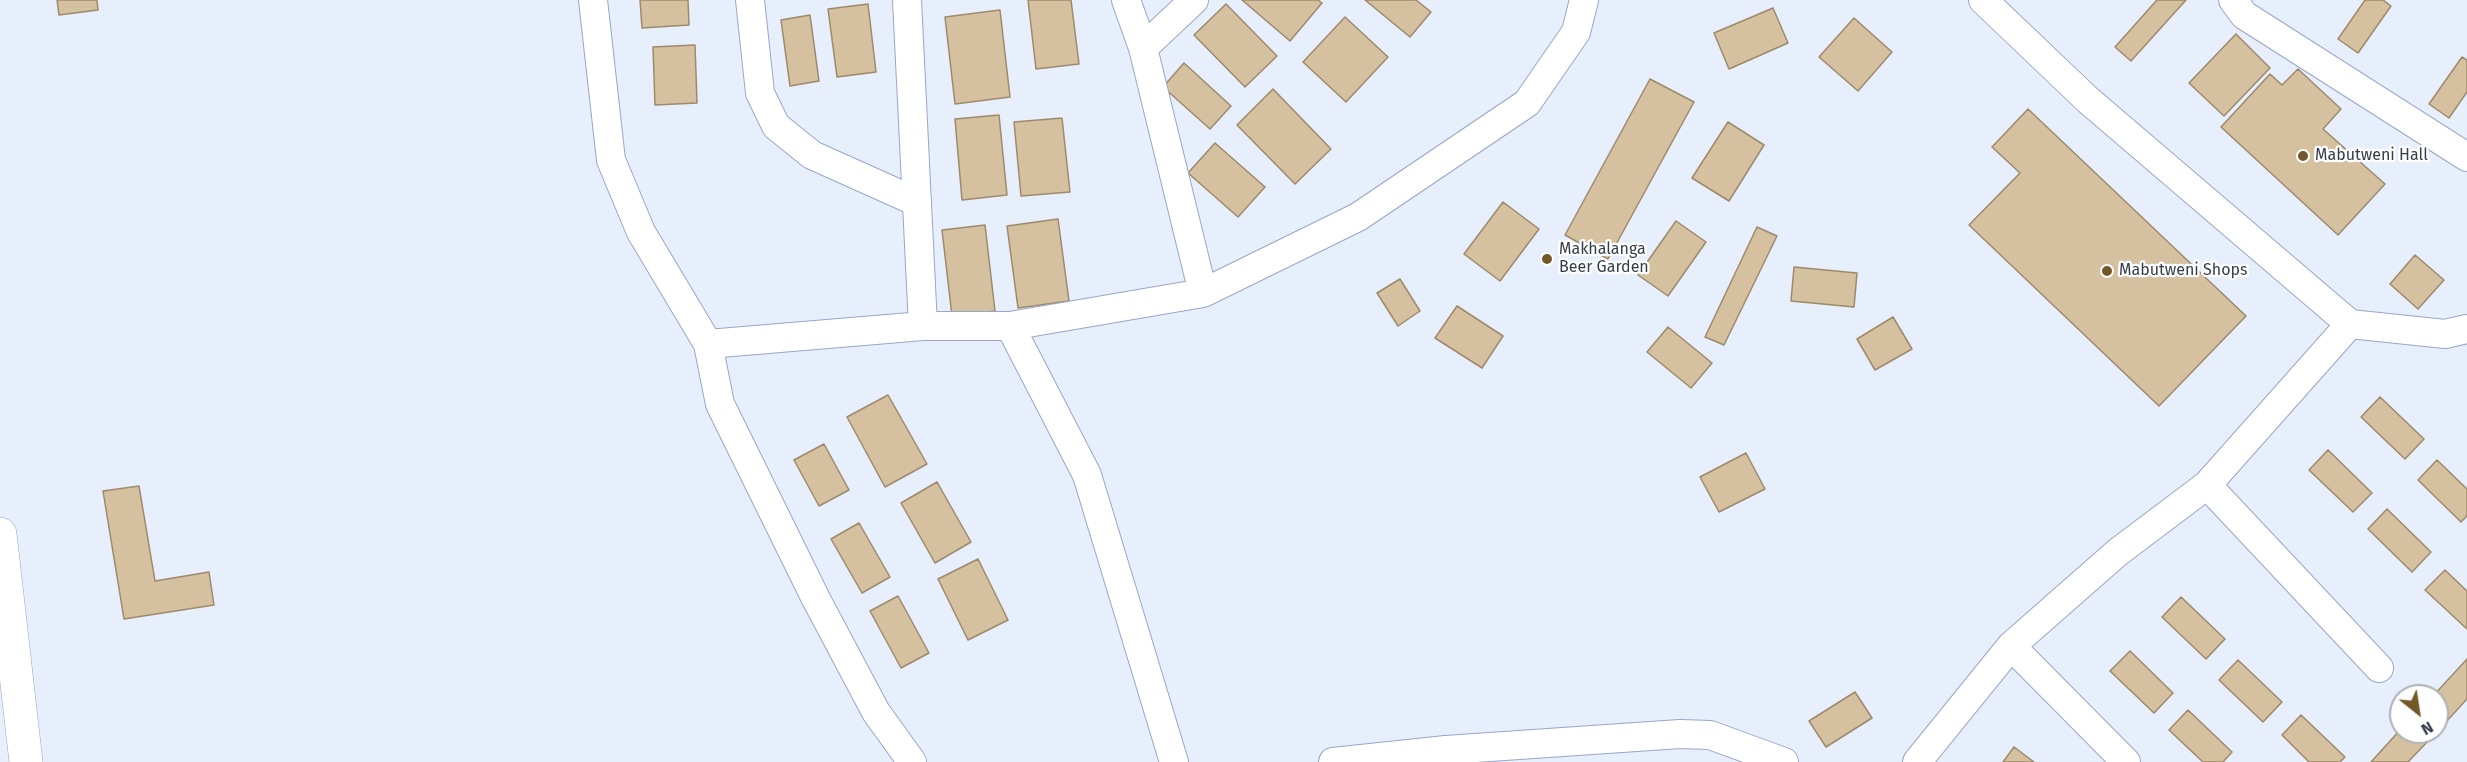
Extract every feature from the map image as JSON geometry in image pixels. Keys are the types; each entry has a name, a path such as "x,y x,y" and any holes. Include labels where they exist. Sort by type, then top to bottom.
{"street":[{"path":"593,0 612,160 641,232 708,344 720,404 816,599 876,712 912,762"},
{"path":"750,0 760,93 776,126 812,155 917,202"},
{"path":"907,0 923,326"},
{"path":"1126,0 1143,48 1203,292"},
{"path":"1143,48 1194,0"},
{"path":"708,344 923,326 1010,326 1203,292 1358,217 1527,103 1576,32 1584,0"},
{"path":"1983,0 2088,100 2350,324 2445,334 2467,329"},
{"path":"2234,0 2244,15 2467,157"},
{"path":"1917,762 2011,646 2118,552 2207,486 2350,324"},
{"path":"1010,326 1087,475 1174,762"},
{"path":"2207,486 2379,668"},
{"path":"0,534 27,762"},
{"path":"2011,646 2126,762"},
{"path":"1333,762 1446,756 1680,734 1710,735 1784,762"}],"building":[{"path":"57,0 97,0 98,10 59,15"},
{"path":"640,0 688,0 689,25 642,28"},
{"path":"1028,0 1071,0 1079,64 1036,69"},
{"path":"1242,0 1318,0 1322,3 1290,41"},
{"path":"1365,0 1416,0 1431,12 1410,37"},
{"path":"2157,0 2186,0 2131,61 2115,47"},
{"path":"2365,0 2383,0 2391,6 2358,53 2338,39"},
{"path":"868,4 876,72 837,77 828,9"},
{"path":"1226,4 1277,56 1245,87 1194,35"},
{"path":"1773,8 1788,43 1729,69 1714,33"},
{"path":"1000,10 1010,97 955,104 945,17"},
{"path":"810,15 819,81 790,86 781,20"},
{"path":"1345,17 1388,57 1346,102 1303,62"},
{"path":"1854,18 1892,52 1858,91 1819,57"},
{"path":"2236,34 2270,68 2224,116 2189,83"},
{"path":"695,45 697,103 655,105 653,47"},
{"path":"2462,57 2467,60 2467,92 2449,118 2429,104"},
{"path":"1184,63 1231,106 1210,129 1163,87"},
{"name":"Mabutweni Hall","path":"2298,69 2341,109 2323,129 2385,184 2338,235 2221,127 2270,74 2282,85"},
{"path":"1650,79 1694,102 1608,259 1565,235"},
{"path":"1273,89 1331,149 1295,184 1237,125"},
{"name":"Mabutweni Shops","path":"2028,109 2246,316 2159,406 1969,225 2020,173 1992,147"},
{"path":"999,115 1007,195 962,200 955,119"},
{"path":"1062,118 1070,192 1021,196 1014,122"},
{"path":"1728,122 1764,145 1729,201 1692,178"},
{"path":"1215,143 1265,187 1238,217 1188,173"},
{"path":"1503,202 1539,229 1500,281 1464,254"},
{"path":"1058,219 1069,301 1018,308 1007,226"},
{"path":"1676,221 1706,242 1668,296 1638,275"},
{"path":"985,225 995,311 952,316 942,230"},
{"path":"1757,227 1777,236 1724,345 1705,337"},
{"path":"2415,255 2444,280 2418,309 2390,284"},
{"path":"1794,267 1857,273 1854,307 1791,301"},
{"path":"1400,279 1420,311 1398,326 1377,293"},
{"path":"1457,306 1503,336 1482,368 1435,338"},
{"path":"1893,317 1912,349 1875,370 1857,339"},
{"path":"1668,327 1712,363 1691,388 1647,352"},
{"path":"888,395 927,464 885,487 847,417"},
{"path":"2380,397 2424,439 2405,459 2361,417"},
{"path":"824,444 849,490 819,506 794,460"},
{"path":"2328,450 2372,493 2353,512 2309,470"},
{"path":"1746,453 1765,489 1719,512 1700,477"},
{"path":"2437,460 2467,489 2467,516 2461,522 2418,480"},
{"path":"937,482 971,542 935,563 901,503"},
{"path":"139,486 155,581 209,572 214,605 124,619 103,491"},
{"path":"2387,509 2431,552 2412,572 2368,529"},
{"path":"859,523 890,577 862,593 831,539"},
{"path":"978,559 1008,620 968,640 938,579"},
{"path":"2445,570 2467,591 2467,629 2425,590"},
{"path":"898,596 929,653 901,668 870,611"},
{"path":"2181,597 2225,639 2206,659 2162,617"},
{"path":"2130,651 2173,693 2154,713 2110,671"},
{"path":"2467,659 2467,699 2449,719 2449,684 2444,684"},
{"path":"2238,660 2282,702 2263,722 2219,680"},
{"path":"1855,692 1872,718 1826,747 1809,721"},
{"path":"2188,710 2232,752 2223,762 2203,762 2169,730"},
{"path":"2301,715 2345,757 2340,762 2309,762 2282,735"},
{"path":"2389,742 2425,744 2408,762 2371,762"},
{"path":"2014,747 2034,762 2003,762"}],"place":[{"name":"Mabutweni Hall","path":"2303,156"},
{"name":"Makhalanga Beer Garden","path":"1547,259"},
{"name":"Mabutweni Shops","path":"2107,271"}]}
